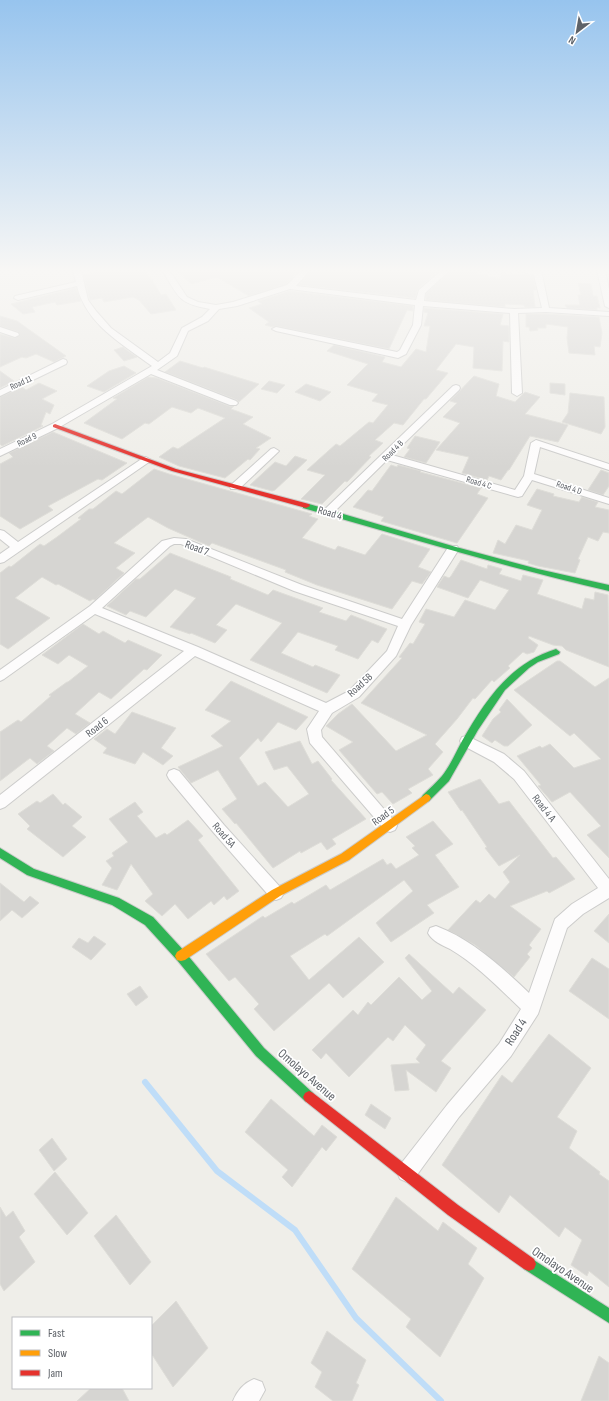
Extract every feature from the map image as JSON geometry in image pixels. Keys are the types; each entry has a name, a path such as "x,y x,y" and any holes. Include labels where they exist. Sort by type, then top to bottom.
{"street":[{"path":"115,335 155,368 233,403"},
{"name":"Road 9","path":"0,453 55,426 155,368 174,354 183,335"},
{"path":"306,335 398,355 403,352 412,335"},
{"path":"515,335 517,393"},
{"name":"Road 11","path":"0,392 26,382 63,362"},
{"name":"Road 4 B","path":"328,512 387,457 456,388"},
{"name":"Road 4","path":"55,426 174,470 328,512 453,549 538,572 609,588"},
{"name":"Road 4 C","path":"387,457 518,494 522,490 529,476 536,443 609,467"},
{"path":"235,487 274,451"},
{"path":"0,559 146,460"},
{"name":"Road 4 D","path":"529,476 609,501"},
{"path":"0,533 17,547"},
{"name":"Road 7","path":"1,674 94,609 166,543 174,541 182,542 298,588 405,624"},
{"name":"Road 5B","path":"390,826 315,739 314,729 327,709 354,694 392,653 405,624 453,549"},
{"path":"94,609 194,650 327,709"},
{"name":"Road 6","path":"0,803 194,650"},
{"name":"Road 5","path":"181,956 276,893 345,857 424,800 446,778 475,727 502,688 526,666 535,660 556,652"},
{"name":"Road 4 A","path":"467,741 499,758 519,775 608,890"},
{"name":"Road 5A","path":"174,775 219,829 276,893"},
{"name":"Omolayo Avenue","path":"0,852 31,872 116,901 148,921 181,956 260,1052 312,1099 407,1172 453,1210 502,1245 609,1316"},
{"name":"Road 4","path":"407,1172 504,1050 532,1008 561,924 570,914 590,899 608,890"},
{"path":"436,933 459,946 496,974 532,1008"}],"building":[{"path":"0,335 15,338 19,335 37,335 66,356 54,362 36,354 26,358 22,357 0,367"},
{"path":"322,335 395,335 389,349"},
{"path":"429,335 509,335 509,342 503,341 502,371 473,368 474,347 456,344 436,370 448,373 403,425 394,423 375,440 383,443 369,456 371,457 347,482 345,481 322,504 301,499 325,475 307,470 336,444 340,446 369,422 373,423 388,405 372,401 378,394 347,385 368,364 327,351 334,345 385,357 382,362 401,367 416,349 426,352"},
{"path":"567,335 602,335 600,347 594,346 595,355 569,353"},
{"path":"123,347 137,357 124,361 114,350"},
{"path":"180,361 259,384 239,402 165,372"},
{"path":"124,366 136,373 104,392 87,386 109,371"},
{"path":"0,371 14,381 0,388"},
{"path":"474,376 499,384 496,396 515,402 525,392 540,397 525,414 568,425 558,442 530,436 501,480 489,476 487,480 462,473 469,457 436,450 460,423 443,417 457,403 450,401"},
{"path":"148,377 157,378 229,406 234,406 231,409 253,417 243,424 271,438 256,448 260,449 250,460 248,459 225,478 179,466 159,457 173,447 178,449 225,418 198,408 191,413 172,407 149,424 145,423 122,439 84,423 117,399 113,398"},
{"path":"269,381 285,385 277,393 261,389"},
{"path":"39,383 57,391 42,399 54,405 50,414 46,412 41,425 43,426 2,446 0,444 0,397 22,387 26,390"},
{"path":"550,383 565,384 565,395 550,393"},
{"path":"306,384 331,392 320,401 295,392"},
{"path":"570,393 604,397 605,427 601,434 562,422 568,413"},
{"path":"53,432 127,463 102,480 98,479 48,506 53,510 20,529 0,516 0,464 13,457 9,453"},
{"path":"415,436 440,442 426,463 404,457 410,449 407,448"},
{"path":"295,456 307,460 275,490 272,491 250,485 275,462 286,466"},
{"path":"391,465 397,467 398,465 481,488 477,494 488,498 457,543 381,521 384,517 353,507 368,490 372,491"},
{"path":"154,469 312,514 309,516 318,519 302,538 335,550 338,546 365,555 382,534 430,549 418,567 431,572 422,584 412,581 392,609 317,585 285,572 286,570 212,543 209,546 168,528 148,517 114,543 135,553 116,568 124,573 95,600 93,599 90,601 42,577 15,598 50,618 8,649 0,644 0,573 9,566 11,567 40,544 44,546 57,537 81,519 78,518 89,509 93,509 116,491 122,494"},
{"path":"601,470 609,473 609,486 603,495 588,490"},
{"path":"537,489 554,494 553,496 579,502 582,497 598,502 595,507 609,510 609,533 603,532 598,541 588,537 578,559 580,560 575,573 538,566 528,563 529,561 493,553 498,540 505,544 516,525 532,530 542,510 527,505"},
{"path":"170,553 231,577 230,579 268,595 273,590 323,608 319,612 346,621 351,615 387,629 378,643 372,640 358,659 335,650 338,646 298,632 281,653 313,667 315,665 340,675 327,693 250,660 282,623 236,604 216,625 227,630 215,643 191,633 190,634 170,627 196,598 175,589 146,617 130,611 126,615 107,606 136,579 140,579"},
{"path":"461,560 487,569 488,565 502,569 499,574 521,581 523,575 543,580 537,594 582,609 585,598 594,600 595,592 608,595 609,667 566,650 562,646 553,645 529,636 528,638 538,645 534,652 527,654 523,652 508,666 510,668 494,682 492,680 475,699 473,698 435,744 443,752 428,769 433,775 408,789 412,793 393,804 382,792 377,794 339,750 353,742 326,726 338,714 352,704 396,751 427,735 361,703 402,658 399,657 410,643 413,644 425,624 419,622 426,609 454,617 465,600 495,610 509,590 480,580 468,598 437,587 444,576 449,578 451,576"},
{"path":"83,624 99,634 103,631 125,643 128,640 162,655 147,670 144,669 111,699 99,692 75,714 90,723 76,734 67,728 47,746 54,751 37,764 30,758 0,781 0,732 18,720 21,722 51,696 49,695 88,666 69,655 58,664 42,655"},
{"path":"557,661 560,661 595,687 609,678 609,858 587,835 601,826 570,792 552,802 538,786 541,785 517,756 540,746 542,748 550,744 574,768 601,759 574,733 570,736 514,690"},
{"path":"231,681 308,717 296,730 278,722 261,742 258,738 239,758 258,786 265,782 288,807 309,794 287,766 274,770 265,752 300,741 312,764 318,761 332,779 331,780 366,819 332,839 336,844 327,850 321,842 301,853 300,851 273,868 236,823 235,824 222,809 237,799 218,770 191,783 178,767 223,746 211,736 231,721 205,710"},
{"path":"507,699 532,725 508,746 504,746 495,740 492,743 482,736 493,719 501,712 499,710"},
{"path":"132,712 176,728 161,748 173,756 163,765 143,752 135,764 103,753 107,748 94,739 107,729 115,734"},
{"path":"480,779 499,804 509,801 553,858 556,857 575,879 549,893 547,891 510,906 541,929 529,945 532,948 527,954 530,957 514,977 475,945 448,930 476,900 480,903 489,894 495,899 510,882 503,872 520,855 499,866 485,848 487,847 462,810 461,811 448,792"},
{"path":"53,794 63,805 65,803 82,817 72,826 86,837 63,857 27,829 30,826 18,814 37,801 40,803"},
{"path":"135,802 143,812 137,816 156,838 165,833 167,835 188,820 203,836 198,840 239,891 227,900 224,896 214,905 211,901 188,919 175,904 162,916 145,901 153,894 131,864 117,890 102,885 112,868 106,861 114,856 112,853 128,842 109,819"},
{"path":"433,821 453,844 435,855 459,887 427,905 434,913 391,942 376,923 413,891 404,880 327,936 325,934 290,956 309,980 359,937 384,962 343,998 329,983 274,1031 254,1009 259,1004 235,977 229,981 206,954 263,916 265,918 292,902 294,904 326,885 330,890 383,859 387,865 391,863 396,869 419,855 412,848 415,846 406,837"},
{"path":"0,883 24,902 30,896 39,903 22,918 12,910 0,921"},
{"path":"609,914 609,943 594,931"},
{"path":"94,936 106,944 91,960 72,947 79,938 88,943"},
{"path":"409,954 453,994 459,987 486,1010 441,1061 451,1068 436,1092 406,1070 409,1090 395,1091 391,1065 420,1063 416,1059 426,1045 405,1025 393,1041 388,1037 349,1077 326,1053 321,1059 312,1050 353,1010 358,1015 368,1002 371,1005 399,977 422,1000 432,991 405,958"},
{"path":"592,958 609,969 609,1019 569,991"},
{"path":"140,986 148,997 136,1006 127,994"},
{"path":"549,1034 591,1068 557,1117 577,1131 569,1148 600,1172 599,1174 609,1181 609,1287 589,1271 587,1276 571,1265 582,1240 565,1227 559,1237 510,1195 499,1213 442,1165 502,1075 512,1083"},
{"path":"271,1099 314,1136 322,1125 337,1137 326,1151 322,1147 292,1187 282,1177 288,1170 245,1132"},
{"path":"371,1104 391,1118 385,1129 365,1115"},
{"path":"52,1138 67,1159 54,1171 39,1150"},
{"path":"55,1172 88,1213 67,1235 34,1194"},
{"path":"396,1197 438,1231 443,1222 477,1248 468,1264 484,1278 440,1357 406,1327 411,1319 352,1269"},
{"path":"0,1207 6,1217 13,1211 25,1231 19,1237 35,1262 4,1291 0,1284"},
{"path":"116,1215 151,1262 130,1285 94,1236"},
{"path":"176,1301 208,1348 173,1387 152,1355 152,1325"},
{"path":"327,1331 366,1360 356,1383 359,1385 352,1401 333,1401 315,1387 322,1372 311,1363"},
{"path":"599,1356 609,1363 609,1401 581,1401"},
{"path":"90,1389 123,1389 129,1401 77,1401"}],"waterway":[{"path":"145,1082 217,1171 295,1230 356,1318 441,1401"}],"traffic: fast":[{"path":"306,506 453,549 538,572 609,588"},
{"path":"426,798 446,778 475,727 502,688 526,666 535,660 556,652"},
{"path":"0,852 31,872 115,901 149,921 181,956 260,1052 309,1097"},
{"path":"529,1264 609,1316"}],"traffic: slow":[{"path":"181,956 276,893 345,857 426,798"}],"traffic: jam":[{"path":"55,426 174,470 306,506"},
{"path":"309,1097 453,1210 529,1264"}]}
